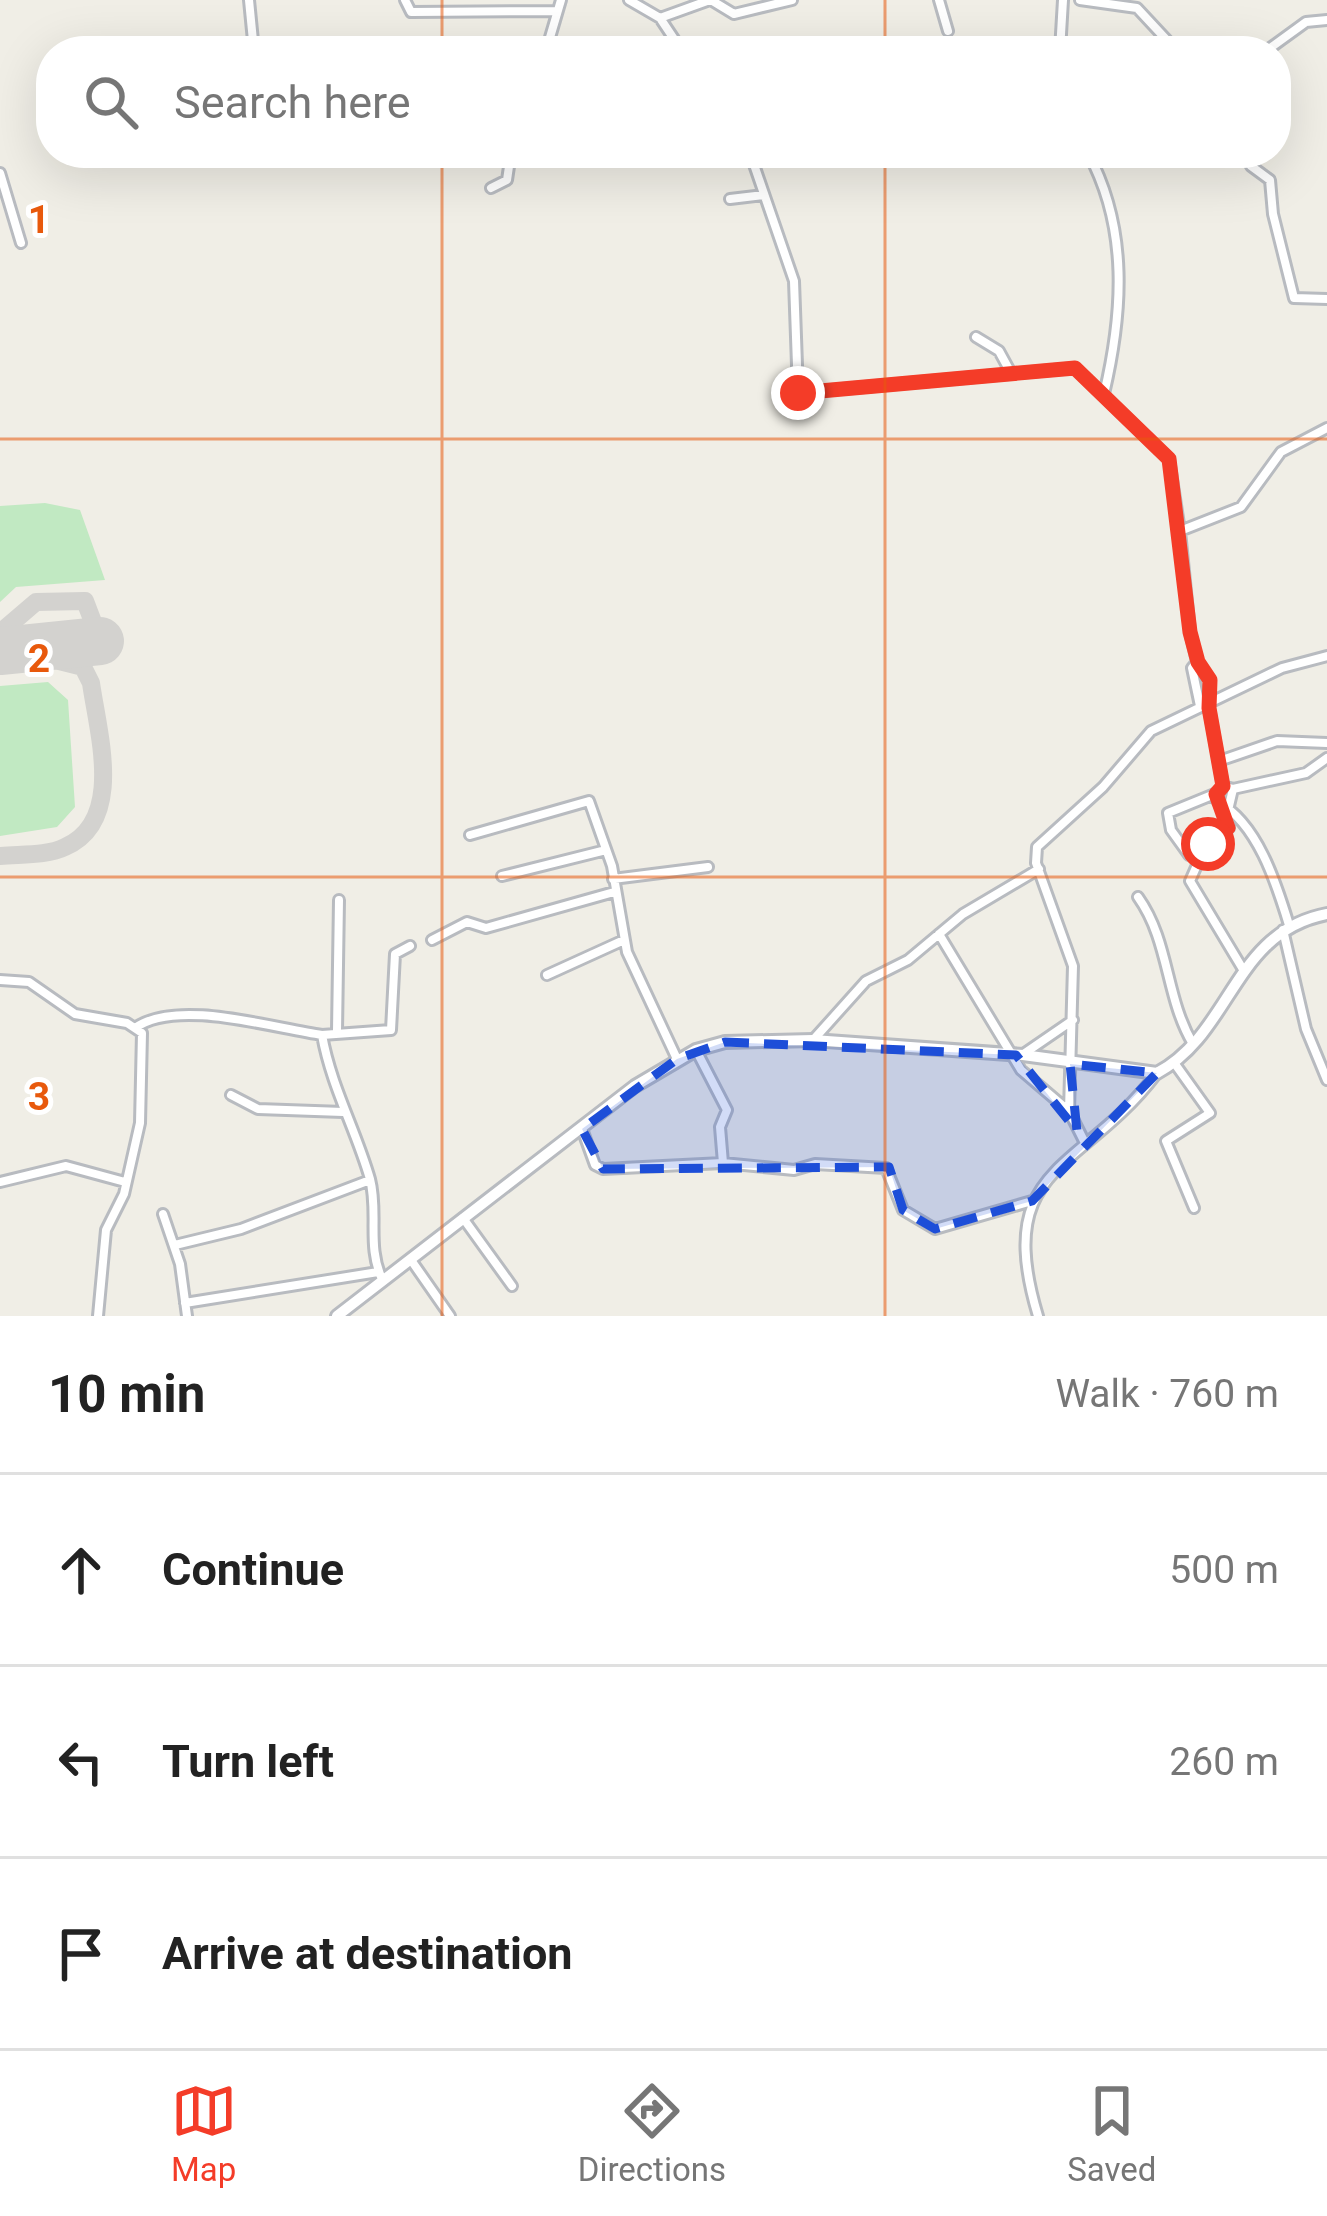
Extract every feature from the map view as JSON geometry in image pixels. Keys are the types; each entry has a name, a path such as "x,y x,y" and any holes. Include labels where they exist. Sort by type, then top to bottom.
{"street":[{"path":"249,0 253,36"},
{"path":"406,0 411,12 530,5 557,11"},
{"path":"550,36 561,0"},
{"path":"629,0 660,18 672,36"},
{"path":"660,18 711,0 734,14 791,0"},
{"path":"939,0 948,31"},
{"path":"1061,36 1063,0"},
{"path":"1080,0 1137,8 1163,36"},
{"path":"1287,36 1306,22 1327,20"},
{"path":"491,188 507,180 509,168"},
{"path":"755,168 794,281 798,393 1075,368 1169,459 1198,662 1210,680 1228,828 1201,854 1190,881 1198,902 1244,971"},
{"path":"1094,168 1117,232 1119,313 1104,396"},
{"path":"1258,168 1270,180 1273,214 1294,298 1327,299"},
{"path":"0,172 21,243"},
{"path":"730,199 764,195"},
{"path":"976,337 1000,351 1011,373"},
{"path":"1180,530 1241,507 1280,452 1327,428"},
{"path":"1084,1141 1070,1111 1073,966 1037,847 1050,830 1084,806 1151,731 1282,668 1327,656"},
{"path":"1198,662 1192,668 1200,706"},
{"path":"1222,760 1277,741 1327,743"},
{"path":"1194,867 1171,830 1168,813 1224,789 1306,773 1327,758"},
{"path":"1224,789 1226,806 1273,871 1306,1029 1327,1080"},
{"path":"470,835 589,801 606,850 624,940 677,1059"},
{"path":"502,876 606,850"},
{"path":"1189,855 1201,854"},
{"path":"613,879 708,867"},
{"path":"813,1040 854,991 1040,868"},
{"path":"432,940 467,922 487,928 614,892"},
{"path":"1138,896 1156,931 1174,1006 1193,1045"},
{"path":"338,1031 339,900"},
{"path":"1038,1316 1024,1251 1032,1201 1040,1184 1070,1161 1084,1141 1113,1124 1157,1073 1175,1064 1244,971 1286,926 1327,914"},
{"path":"939,934 978,1004 1019,1055 1021,1070 1043,1094 1070,1111"},
{"path":"547,975 624,940"},
{"path":"135,1028 148,1017 184,1012 322,1035 392,1030 395,954 410,946"},
{"path":"0,980 29,982 75,1014 142,1033 140,1123 106,1230 98,1316"},
{"path":"1019,1055 1075,1019"},
{"path":"322,1035 343,1112 370,1180 381,1277"},
{"path":"338,1316 381,1277 677,1059 696,1050 725,1042 813,1040 1019,1055 1157,1073"},
{"path":"696,1050 727,1110 720,1126 724,1163"},
{"path":"1175,1064 1210,1113 1166,1142 1193,1208"},
{"path":"231,1095 258,1109 343,1112"},
{"path":"582,1130 595,1165 603,1168 724,1163 794,1170 815,1164 886,1168 903,1210 935,1229 1032,1201"},
{"path":"0,1182 66,1166 125,1182"},
{"path":"175,1245 242,1229 370,1180"},
{"path":"163,1214 175,1245 187,1316"},
{"path":"462,1217 484,1239 512,1286"},
{"path":"410,1260 450,1316"},
{"path":"185,1303 381,1277"}],"highlighted area":[{"path":"725,1042 1016,1055 1077,1131 1070,1064 1157,1073 1032,1201 935,1229 903,1210 889,1167 603,1169 582,1129 677,1059"}],"green space":[{"path":"45,503 80,510 105,580 16,587 0,602 0,506"},
{"path":"48,682 68,700 75,807 57,827 0,836 0,686"}],"taxiway":[{"path":"0,633 36,602 85,601 93,622 84,649 59,661 22,649"},
{"path":"0,856 58,850 84,835 95,817 103,774 91,683 83,667 59,661"}],"runway":[{"path":"0,651 100,641"}],"route":[{"path":"798,393 1075,368 1169,459 1190,632 1198,662 1210,680 1209,708 1222,760 1223,786 1216,794 1228,828 1208,844"}]}
